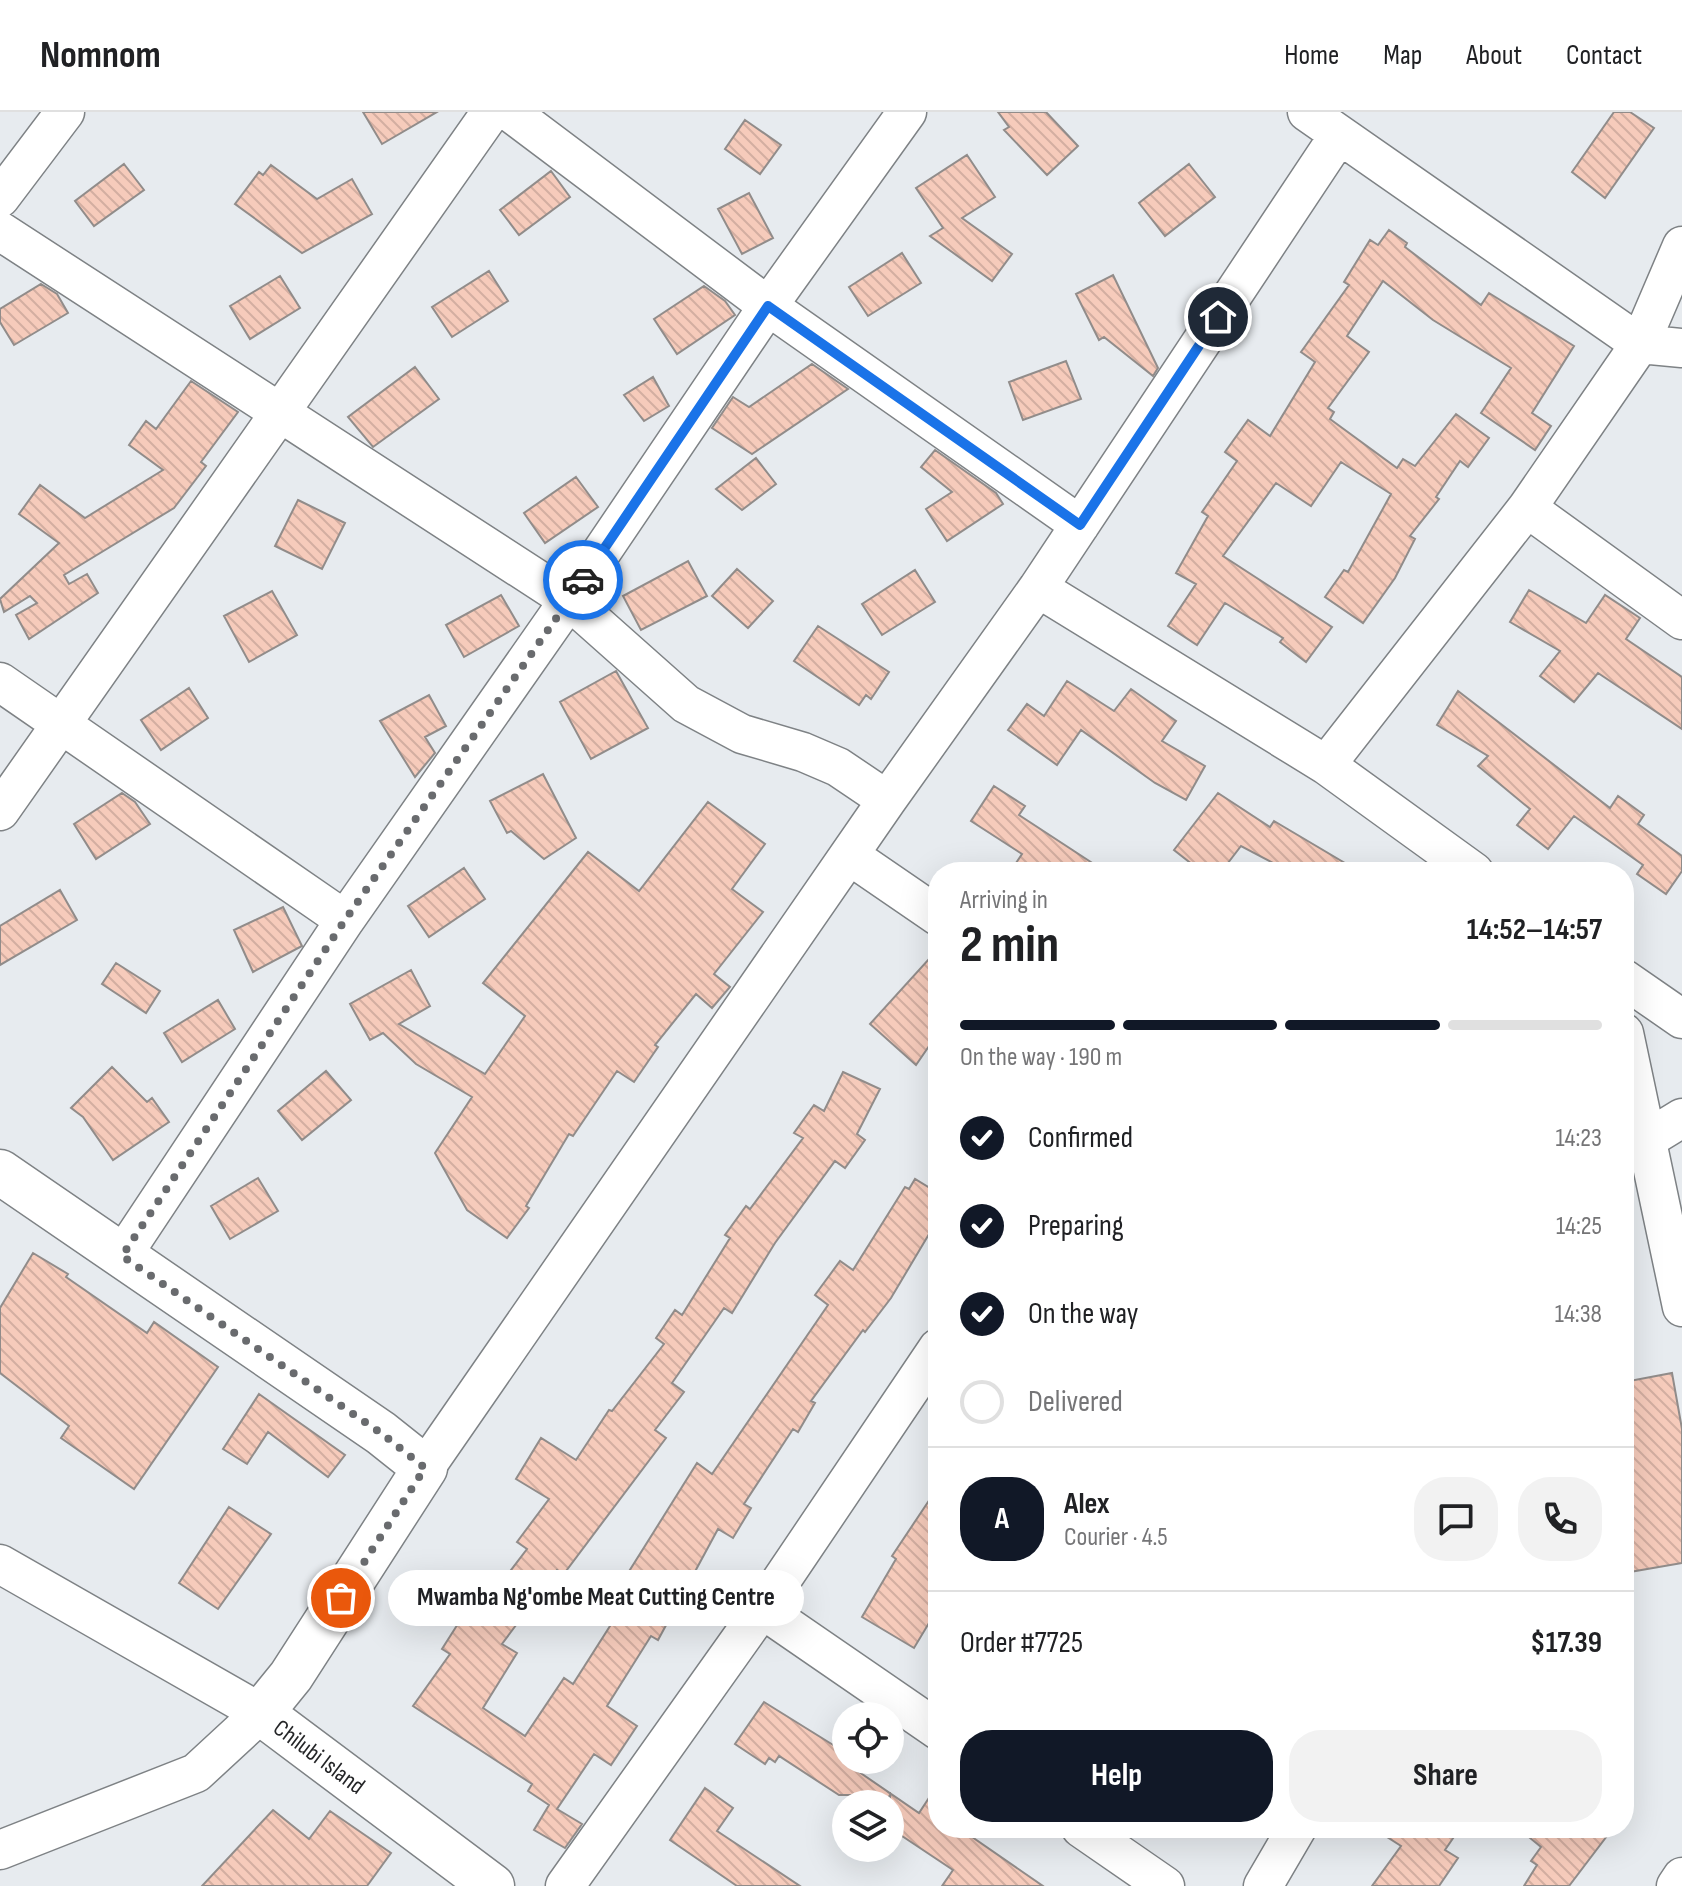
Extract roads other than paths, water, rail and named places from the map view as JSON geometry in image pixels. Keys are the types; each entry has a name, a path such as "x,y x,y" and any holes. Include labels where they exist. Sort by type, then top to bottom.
{"street":[{"path":"0,198 65,112"},
{"path":"0,811 58,724 491,112"},
{"path":"510,112 768,306 1080,525"},
{"path":"122,1256 345,920 569,600 768,306 907,112"},
{"path":"1307,112 1640,344 1682,348"},
{"path":"0,1172 368,1424 425,1468 887,800 1038,588 1339,135"},
{"path":"0,231 569,600 686,704 742,734 803,752 838,767 887,800"},
{"path":"1326,765 1527,508 1640,344 1682,246"},
{"path":"1527,508 1682,620"},
{"path":"1038,588 1326,765 1460,862"},
{"path":"0,682 345,920"},
{"path":"849,855 928,909"},
{"path":"1634,986 1682,1019"},
{"path":"1634,1082 1682,1307"},
{"path":"1646,1140 1682,1118"},
{"path":"565,1886 762,1609 928,1363"},
{"name":"Chilubi Island","path":"425,1468 291,1676 261,1713 492,1886"},
{"path":"0,1564 261,1713 196,1773 0,1850"},
{"path":"762,1609 928,1723"},
{"path":"1095,1838 1165,1886"},
{"path":"1263,1886 1291,1838"},
{"path":"1676,1886 1682,1877"}],"place":[{"name":"Mwamba Ng'ombe Meat Cutting Centre","path":"341,1598"}]}
